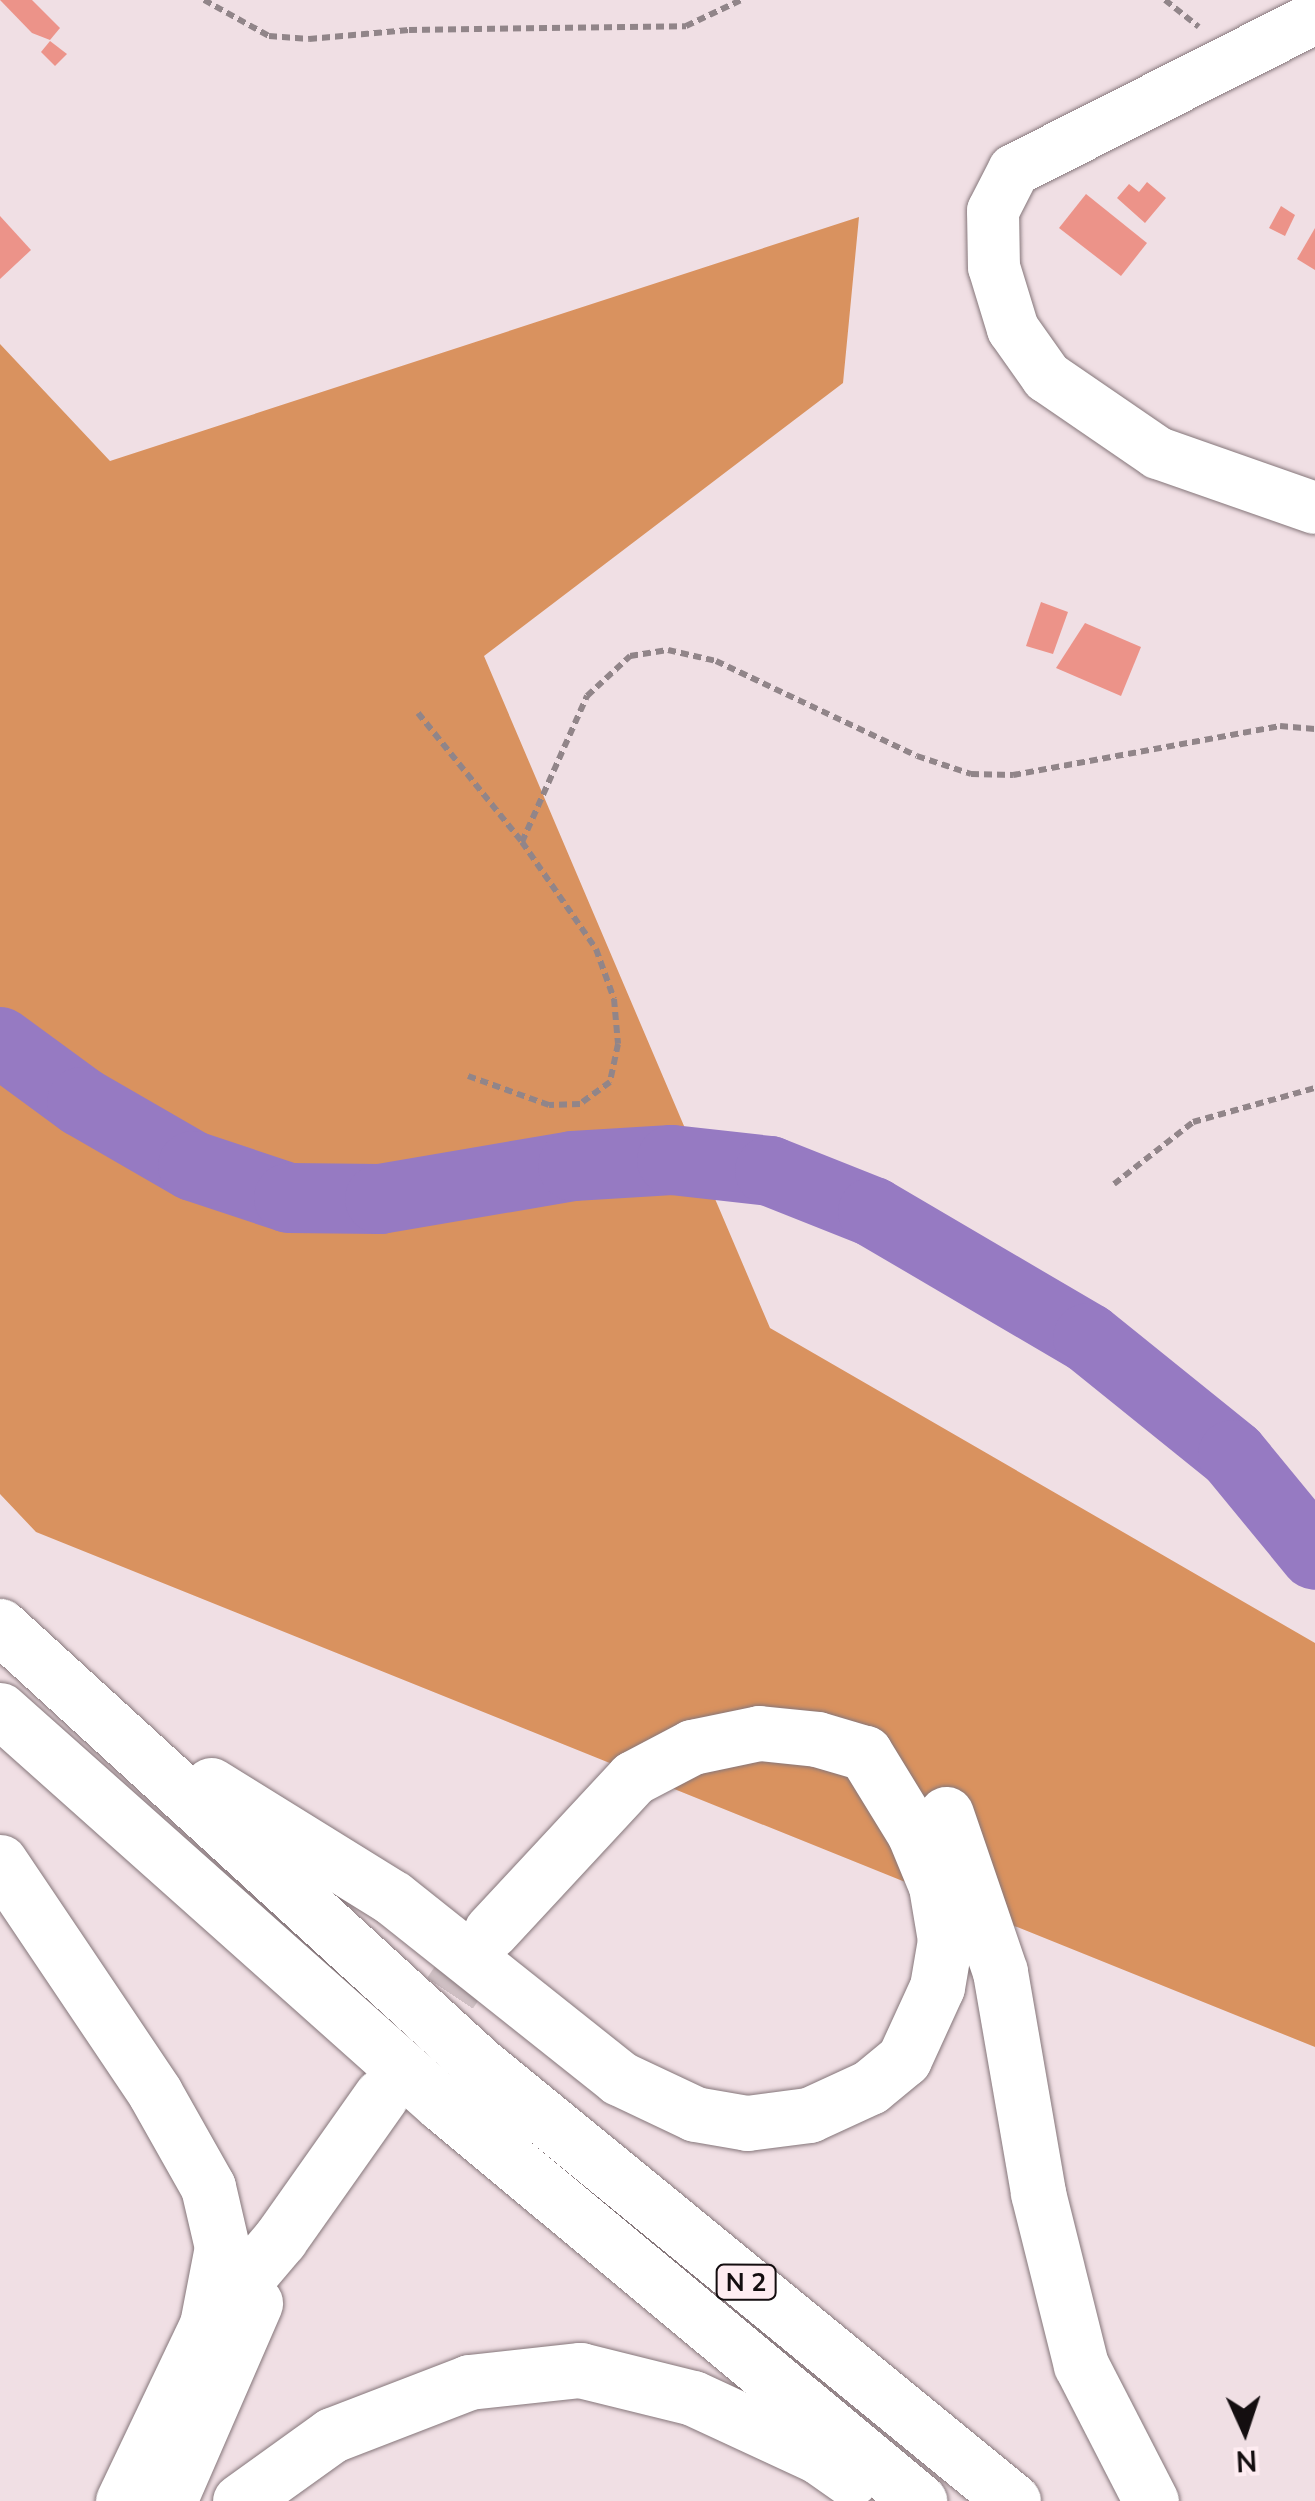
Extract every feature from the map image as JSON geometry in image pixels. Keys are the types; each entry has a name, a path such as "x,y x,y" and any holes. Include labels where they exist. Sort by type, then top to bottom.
{"main road":[{"name":"N 2","path":"0,1626 479,2064 1012,2501"},
{"name":"N 2","path":"0,1710 442,2104 919,2501"},
{"path":"100,1717 393,1898 554,2033 620,2078 694,2114 747,2123 810,2115 870,2087 904,2059 937,1986 945,1940 936,1886 914,1833 865,1753"},
{"path":"491,1930 633,1778 692,1748 759,1733 865,1753 913,1781 946,1814 976,1886 1000,1972 1038,2194 1082,2365 1151,2501"},
{"path":"0,1862 155,2093 208,2187 222,2247 206,2325 123,2501"},
{"path":"206,2325 280,2239 381,2096"},
{"path":"170,2501 280,2239"},
{"path":"240,2501 332,2435 469,2382 580,2370 693,2398 818,2456 882,2501"}],"street":[{"path":"1315,18 1014,170 992,211 994,267 1013,329 1048,377 1158,453 1315,508"}],"path":[{"path":"204,0 269,36 309,40 409,30 686,26 741,0"},
{"path":"522,842 587,696 630,656 668,650 716,661 916,756 971,774 1013,775 1280,726 1315,728"},
{"path":"418,713 522,842 596,949 608,982 618,1044 610,1082 580,1104 549,1106 468,1076"},
{"path":"1114,1184 1193,1122 1315,1088"}],"shaded area":[{"path":"859,217 843,383 484,656 770,1328 1315,1643 1315,2047 36,1532 0,1494 0,344 110,461"}],"building":[{"path":"0,0 32,0 60,28 50,40 32,33"},
{"path":"50,41 67,54 55,66 41,52"},
{"path":"1147,182 1166,198 1145,223 1117,198 1129,184 1139,192"},
{"path":"1086,194 1147,243 1121,276 1059,228"},
{"path":"1281,206 1295,215 1285,236 1269,228"},
{"path":"0,216 31,250 0,279"},
{"path":"1315,228 1315,270 1297,259"},
{"path":"1041,602 1068,612 1053,654 1026,646"},
{"path":"1085,623 1141,647 1121,696 1056,668"}],"waterway":[{"path":"0,1042 82,1102 193,1166 289,1198 380,1199 573,1166 672,1160 770,1171 873,1212 1088,1338 1233,1455 1315,1555"}],"tunnel":[{"path":"404,2062 491,1931"}]}
